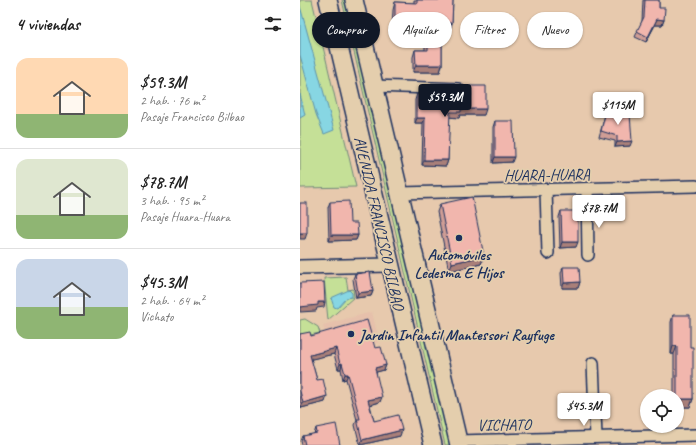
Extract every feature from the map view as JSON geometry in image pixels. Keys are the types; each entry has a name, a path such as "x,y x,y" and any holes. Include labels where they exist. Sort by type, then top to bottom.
{"main road":[{"name":"AVENIDA FRANCISCO BILBAO","path":"328,0 389,265 433,445"},
{"name":"AVENIDA FRANCISCO BILBAO","path":"354,0 458,443"},
{"path":"389,265 400,268 409,274 417,282 422,292"}],"street":[{"path":"374,86 458,89"},
{"name":"HUARA-HUARA","path":"399,193 696,186"},
{"path":"587,189 588,255"},
{"path":"546,190 548,253"},
{"path":"300,267 389,265"},
{"path":"593,440 594,363"},
{"name":"VICHATO","path":"458,443 593,440 696,435"}],"shaded area":[{"name":"Jardin Infantil Mantessori Rayfuge","path":"372,312 379,342 331,355 323,325"}],"green space":[{"path":"300,0 312,0 315,12 312,12 312,48 323,48 356,187 300,188"},
{"path":"342,0 346,0 349,12 345,12"},
{"path":"353,48 357,48 451,445 445,445"},
{"path":"346,277 348,290 353,289 354,297 328,320 324,278"},
{"path":"305,319 318,327 320,333 300,337 300,320"}],"water":[{"path":"300,6 334,130 324,134 316,114 300,55"},
{"path":"300,94 305,115 300,118"},
{"path":"349,290 352,293 352,297 346,298 337,308 334,307 331,298"}],"building":[{"path":"417,0 453,0 452,23 452,12 395,12 395,2 417,3"},
{"path":"645,0 659,0 659,8 665,8 664,20 657,19 648,37 637,31 644,17"},
{"path":"428,48 442,48 442,65 416,65 415,50 428,50"},
{"path":"470,86 486,86 486,109 461,109 461,112 450,112 448,160 424,160 425,118 417,118 417,94 471,96"},
{"path":"606,111 621,115 630,114 632,141 617,142 617,136 601,131"},
{"path":"495,121 513,121 514,157 495,157"},
{"name":"Automóviles Ledesma E Hijos","path":"472,197 484,256 452,263 440,204"},
{"path":"349,201 350,223 357,223 358,235 331,235 330,202"},
{"path":"300,203 307,203 307,233 300,233"},
{"path":"561,211 578,211 578,242 562,242"},
{"path":"563,267 579,267 580,282 564,283"},
{"path":"370,272 373,291 358,293 355,274"},
{"path":"324,282 325,302 318,302 318,305 300,307 300,283"},
{"path":"673,315 690,315 690,347 693,347 693,399 684,399 684,389 677,389 677,346 673,346"},
{"path":"367,320 375,348 381,347 386,365 375,368 382,397 368,400 374,421 398,415 402,430 362,440 357,419 360,419 348,374 345,374 342,363 340,364 336,348 310,355 317,380 323,379 327,396 303,403 300,391 300,334 310,332 311,336"},
{"path":"336,424 340,445 305,445 303,436 317,433 316,428"}],"place":[{"name":"Automóviles Ledesma E Hijos","path":"459,238"},
{"name":"Jardin Infantil Mantessori Rayfuge","path":"351,334"}]}
